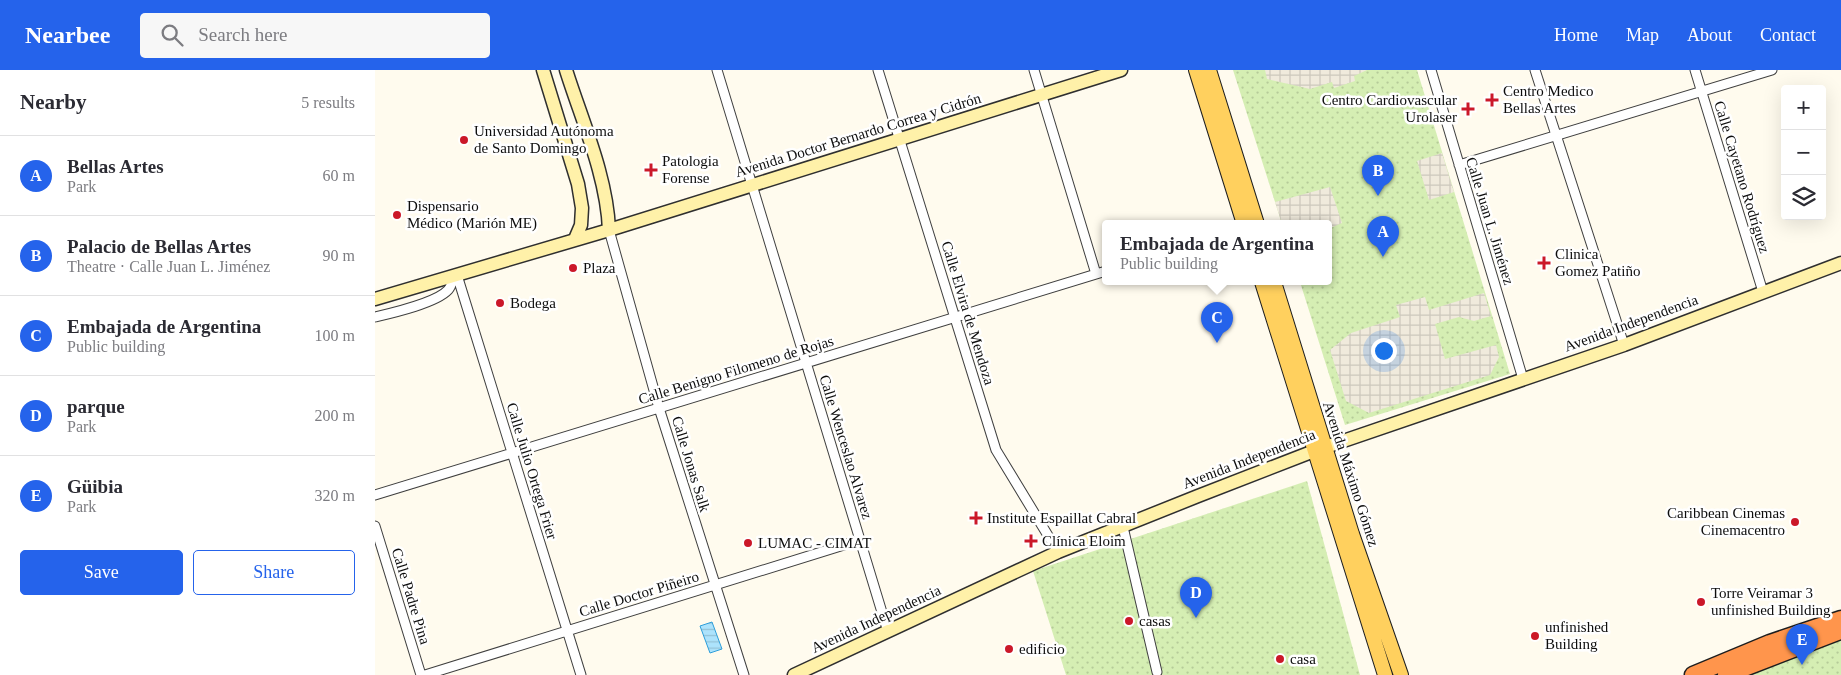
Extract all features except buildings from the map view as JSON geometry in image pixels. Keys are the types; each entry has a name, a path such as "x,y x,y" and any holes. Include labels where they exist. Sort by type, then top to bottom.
{"highway":[{"path":"1693,675 1770,643 1841,619"},
{"path":"1726,675 1841,630"}],"main road":[{"path":"543,70 578,184 582,208 581,225 575,239"},
{"path":"566,70 598,171 609,212 609,230"},
{"name":"Avenida Doctor Bernardo Correa y Cidrón","path":"375,299 609,230 1121,70"},
{"path":"1196,70 1243,220"},
{"path":"1209,70 1256,220"},
{"name":"Avenida Independencia","path":"794,675 1058,552 1320,449 1624,345 1841,263"},
{"name":"Avenida Máximo Gómez","path":"1263,285 1401,675"},
{"name":"Avenida Máximo Gómez","path":"1275,285 1385,675"}],"street":[{"name":"Calle Wenceslao Alvarez","path":"717,70 888,632"},
{"name":"Calle Elvira de Mendoza","path":"878,70 996,450 1058,552"},
{"path":"1033,70 1096,274"},
{"name":"Calle Juan L. Jiménez","path":"1431,70 1523,379"},
{"path":"1535,70 1624,345"},
{"name":"Calle Cayetano Rodríguez","path":"1695,70 1763,292"},
{"path":"1459,165 1772,70"},
{"name":"Calle Jonas Salk","path":"609,230 659,408 744,675"},
{"name":"Calle Benigno Filomeno de Rojas","path":"375,495 1102,272"},
{"path":"375,317 412,307 443,294 452,285 455,275"},
{"name":"Calle Julio Ortega Frier","path":"455,275 581,675"},
{"name":"Calle Padre Pina","path":"375,526 421,675"},
{"path":"1123,527 1157,672"},
{"name":"Calle Doctor Piñeiro","path":"425,675 860,540"}],"green space":[{"path":"1233,70 1417,70 1510,374 1345,425 1301,285 1332,285 1332,220 1281,220"},
{"path":"1307,481 1360,675 1066,675 1033,571"},
{"path":"1841,636 1841,675 1740,675"}],"shaded area":[{"path":"1265,70 1367,70 1354,76 1355,81 1334,88 1332,82 1310,89 1267,79"},
{"path":"1442,153 1454,192 1429,200 1417,161"},
{"path":"1330,187 1342,223 1332,227 1332,220 1281,220 1275,202"},
{"path":"1484,293 1491,316 1474,321 1459,317 1435,324 1445,359 1496,345 1499,357 1490,375 1369,413 1346,401 1330,350 1351,333 1400,317 1396,305 1425,297 1429,310"}],"water":[{"path":"712,622 722,649 710,653 700,626"}],"place":[{"name":"Centro Medico Bellas Artes","path":"1492,100"},
{"name":"Centro Cardiovascular Urolaser","path":"1468,109"},
{"name":"Universidad Autónoma de Santo Domingo","path":"464,140"},
{"name":"Patologia Forense","path":"651,170"},
{"name":"Palacio de Bellas Artes","path":"1378,196"},
{"name":"Dispensario Médico (Marión ME)","path":"397,215"},
{"name":"Bellas Artes","path":"1383,257"},
{"name":"Clinica Gomez Patiño","path":"1544,263"},
{"name":"Plaza","path":"573,268"},
{"name":"Bodega","path":"500,303"},
{"name":"Embajada de Argentina","path":"1217,343"},
{"name":"Institute Espaillat Cabral","path":"976,518"},
{"name":"Caribbean Cinemas Cinemacentro","path":"1795,522"},
{"name":"Clínica Eloim","path":"1031,541"},
{"name":"LUMAC - CIMAT","path":"748,543"},
{"name":"Torre Veiramar 3 unfinished Building","path":"1701,602"},
{"name":"parque","path":"1196,618"},
{"name":"casas","path":"1129,621"},
{"name":"unfinished Building","path":"1535,636"},
{"name":"edificio","path":"1009,649"},
{"name":"casa","path":"1280,659"},
{"name":"Güibia","path":"1802,665"}]}
